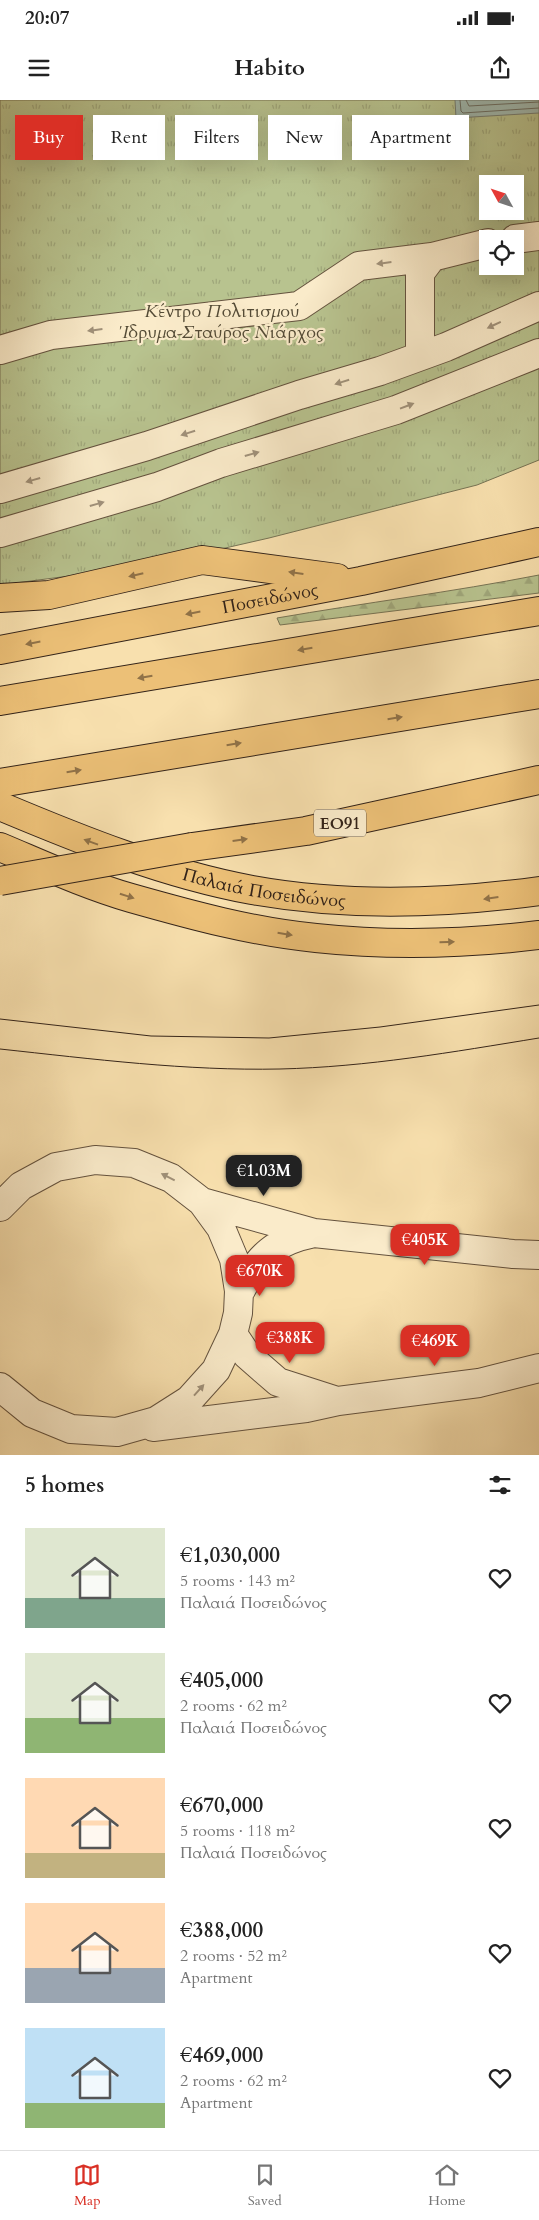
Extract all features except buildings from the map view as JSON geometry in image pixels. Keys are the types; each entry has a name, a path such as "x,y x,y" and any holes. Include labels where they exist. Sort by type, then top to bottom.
{"main road":[{"name":"Ποσειδώνος","path":"0,650 361,582 539,542"},
{"path":"0,598 49,595 202,560 361,582"},
{"path":"0,701 539,611"},
{"path":"13,781 539,694"},
{"name":"ΕΟ91","path":"0,881 192,847 306,830 539,780"},
{"name":"Παλαιά Ποσειδώνος","path":"0,806 67,834 154,865 252,890 331,899 412,902 480,899 539,891"},
{"path":"0,847 129,897 237,926 314,938 364,942 454,942 539,935"}],"street":[{"path":"524,238 539,236"},
{"path":"0,350 51,335 300,306 359,266 432,257 479,245"},
{"path":"420,356 420,273 432,257"},
{"path":"0,488 196,431 420,356 446,347 539,306"},
{"path":"0,534 157,486 221,463 396,410 539,353"},
{"path":"0,1207 21,1186 56,1168 95,1160 134,1163 171,1178 202,1202 221,1228 234,1259 239,1291 238,1313 233,1334 216,1370 189,1400 156,1421 116,1432"},
{"path":"202,1202 314,1233 513,1254 539,1255"},
{"path":"239,1291 252,1268 269,1250 293,1238 314,1233"},
{"path":"233,1334 247,1355 278,1382 338,1402"},
{"path":"0,1412 71,1429 116,1432 306,1408 479,1382 539,1368"},
{"path":"0,1387 32,1413 71,1429"}],"green space":[{"name":"Κέντρο Πολιτισμού Ίδρυμα Σταύρος Νιάρχος","path":"0,100 539,100 539,460 477,485 269,538 199,554 69,576 0,585"},
{"path":"539,575 539,593 280,625 277,618 474,587"}],"water":[{"path":"455,100 539,100 539,113 469,117 469,115 456,115"}],"tram line":[{"path":"0,1019 151,1036 269,1038 380,1027 539,1005"},
{"path":"0,1049 175,1066 280,1069 378,1062 539,1038"}]}
